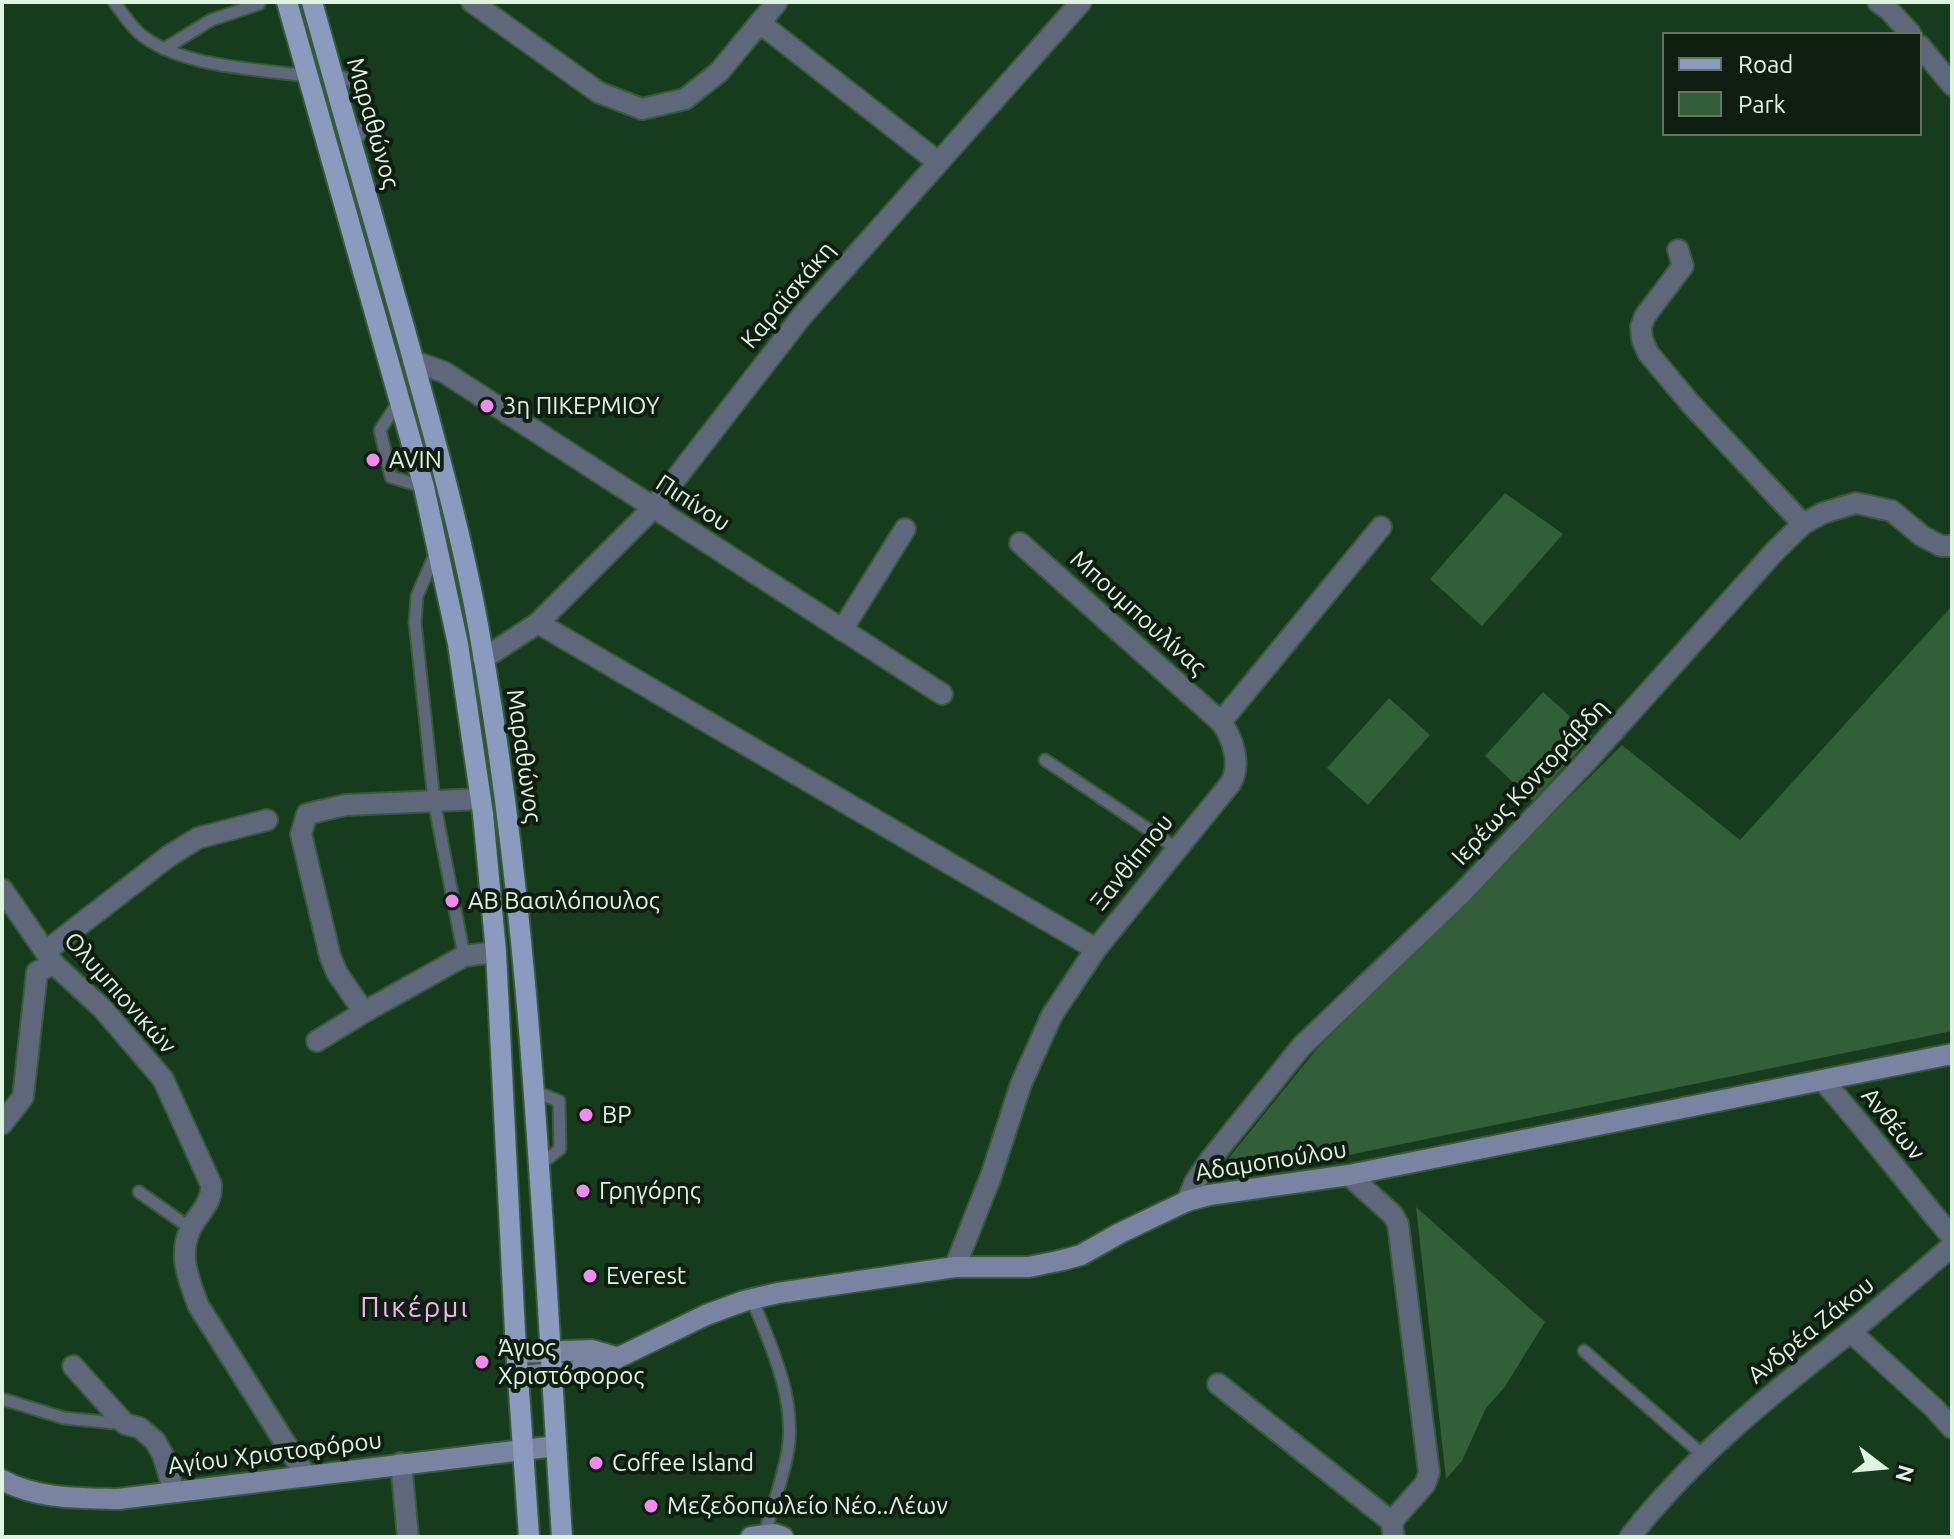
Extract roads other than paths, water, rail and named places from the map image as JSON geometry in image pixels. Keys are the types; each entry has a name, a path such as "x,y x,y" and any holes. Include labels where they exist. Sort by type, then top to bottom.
{"main road":[{"name":"Μαραθώνος","path":"287,2 424,487 458,644 481,799 496,952 516,1353 529,1537"},
{"name":"Μαραθώνος","path":"312,2 458,529 483,659 507,813 533,1091 562,1537"}],"street":[{"path":"472,2 598,92 642,109 685,99 719,72 777,2"},
{"name":"Καραϊσκάκη","path":"483,659 538,623 653,508 802,316 1081,2"},
{"path":"1878,2 1909,32"},
{"path":"760,23 938,162"},
{"path":"1922,48 1952,85"},
{"path":"1678,250 1683,266 1645,316 1641,327 1648,353 1690,403 1803,524"},
{"name":"Πιπίνου","path":"413,361 444,372 942,694"},
{"name":"Ιερέως Κοντοράβδη","path":"1187,1201 1210,1160 1301,1047 1462,893 1803,524 1823,513 1856,503 1892,511 1922,536 1941,546 1952,546"},
{"path":"1221,722 1381,527"},
{"path":"842,630 905,529"},
{"name":"Μπουμπουλίνας","path":"1020,543 1221,722"},
{"path":"538,623 1096,949"},
{"name":"Ξανθίππου","path":"955,1267 1040,1039 1065,993 1096,949 1234,777 1236,761 1221,722"},
{"path":"364,1012 337,973 330,956 301,834 307,814 346,805 481,799"},
{"path":"2,1124 23,1097 37,972 50,957 169,856 198,838 267,820"},
{"name":"Ολυμπιονικών","path":"2,889 50,957 103,1009 163,1079 174,1098 211,1184 209,1200 190,1228 183,1260 198,1305 306,1476"},
{"path":"317,1041 464,956 496,952"},
{"name":"Αδαμοπούλου","path":"518,1376 596,1367 706,1315 786,1291 955,1267 1029,1267 1081,1255 1187,1201 1349,1175 1952,1054"},
{"name":"Ανθέων","path":"1824,1082 1871,1134 1907,1184 1952,1237"},
{"path":"1218,1384 1393,1530 1425,1484 1429,1473 1398,1224 1393,1215 1349,1175"},
{"name":"Ανδρέα Ζάκου","path":"1638,1534 1704,1456 1787,1380 1851,1332 1952,1246"},
{"path":"1851,1332 1952,1428"},
{"path":"516,1353 598,1351 616,1357"},
{"path":"73,1366 125,1424 140,1428 155,1441 163,1455 174,1492"},
{"name":"Αγίου Χριστοφόρου","path":"5,1486 53,1495 118,1499 556,1446"},
{"path":"401,1463 408,1537"}],"lane":[{"path":"114,2 138,32 164,49 199,59 308,76"},
{"path":"164,49 211,20 259,4"},
{"path":"400,400 380,430 391,477 424,487"},
{"path":"438,547 417,596 414,615 434,801 464,956"},
{"path":"1045,760 1176,848"},
{"path":"139,1192 190,1228"},
{"path":"752,1299 770,1343 788,1405 788,1448 766,1536"},
{"path":"1584,1351 1704,1456"},
{"path":"2,1399 64,1418 125,1424"}],"place":[{"name":"3η ΠΙΚΕΡΜΙΟΥ","path":"487,406"},
{"name":"AVIN","path":"373,460"},
{"name":"ΑΒ Βασιλόπουλος","path":"452,901"},
{"name":"BP","path":"586,1115"},
{"name":"Γρηγόρης","path":"583,1191"},
{"name":"Everest","path":"590,1276"},
{"name":"Άγιος Χριστόφορος","path":"482,1362"},
{"name":"Coffee Island","path":"596,1463"},
{"name":"Μεζεδοπωλείο Νέο..Λέων","path":"651,1506"}],"district":[{"name":"Πικέρμι","path":"415,1308"}]}
